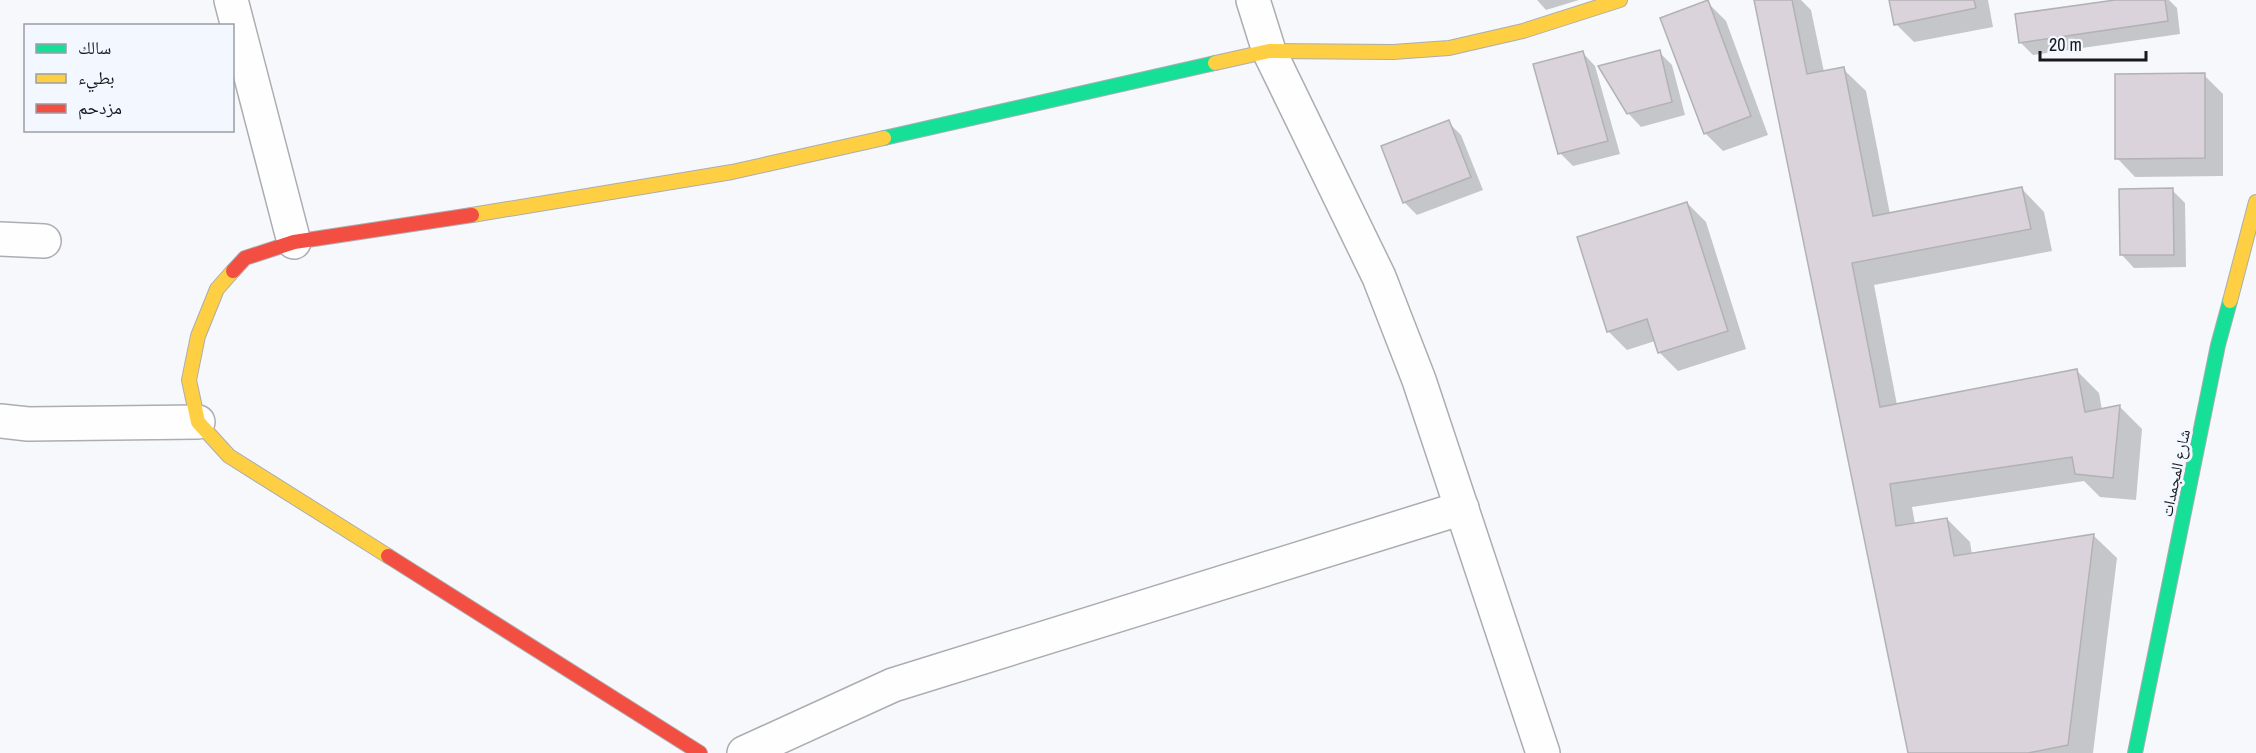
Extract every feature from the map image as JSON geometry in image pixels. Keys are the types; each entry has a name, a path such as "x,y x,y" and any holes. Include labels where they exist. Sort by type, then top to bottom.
{"street":[{"path":"231,0 294,242"},
{"path":"1253,0 1269,51 1379,277 1419,380 1543,753"},
{"path":"700,753 229,456 198,422 189,380 198,336 217,289 245,258 294,242 538,205 732,172 1269,51 1394,52 1449,48 1523,31 1620,0"},
{"name":"شارع المجمدات","path":"2135,753 2218,345 2256,202"},
{"path":"0,238 44,241"},
{"path":"0,421 28,424 198,422"},
{"path":"744,753 893,685 1462,508"}],"building":[{"path":"1708,0 1751,116 1704,134 1660,18"},
{"path":"1754,0 1792,0 1807,74 1844,67 1873,216 2022,187 2031,229 1852,263 1880,407 2077,369 2085,412 2120,405 2113,478 2075,474 2072,457 1890,484 1896,526 1947,518 1954,556 2094,534 2068,745 2028,753 1908,753"},
{"path":"1889,0 1974,0 1976,8 1894,25"},
{"path":"2115,0 2165,0 2168,21 2019,43 2015,14"},
{"path":"1660,50 1672,102 1627,114 1598,66"},
{"path":"1583,51 1608,141 1558,154 1533,64"},
{"path":"2205,73 2205,158 2115,159 2115,74"},
{"path":"1449,120 1471,177 1403,203 1381,146"},
{"path":"2173,188 2174,255 2120,255 2119,189"},
{"path":"1687,202 1728,331 1658,353 1647,319 1607,332 1577,237"}],"traffic: fast":[{"path":"884,138 1215,63"},
{"path":"2135,753 2218,345 2230,301"}],"traffic: slow":[{"path":"1215,63 1269,51 1393,52 1449,48 1523,31 1620,0"},
{"path":"472,215 732,172 884,138"},
{"path":"2230,301 2256,202"},
{"path":"233,271 217,289 198,336 189,380 198,422 229,456 388,556"}],"traffic: jam":[{"path":"233,271 245,258 294,242 472,215"},
{"path":"388,556 700,753"}]}
